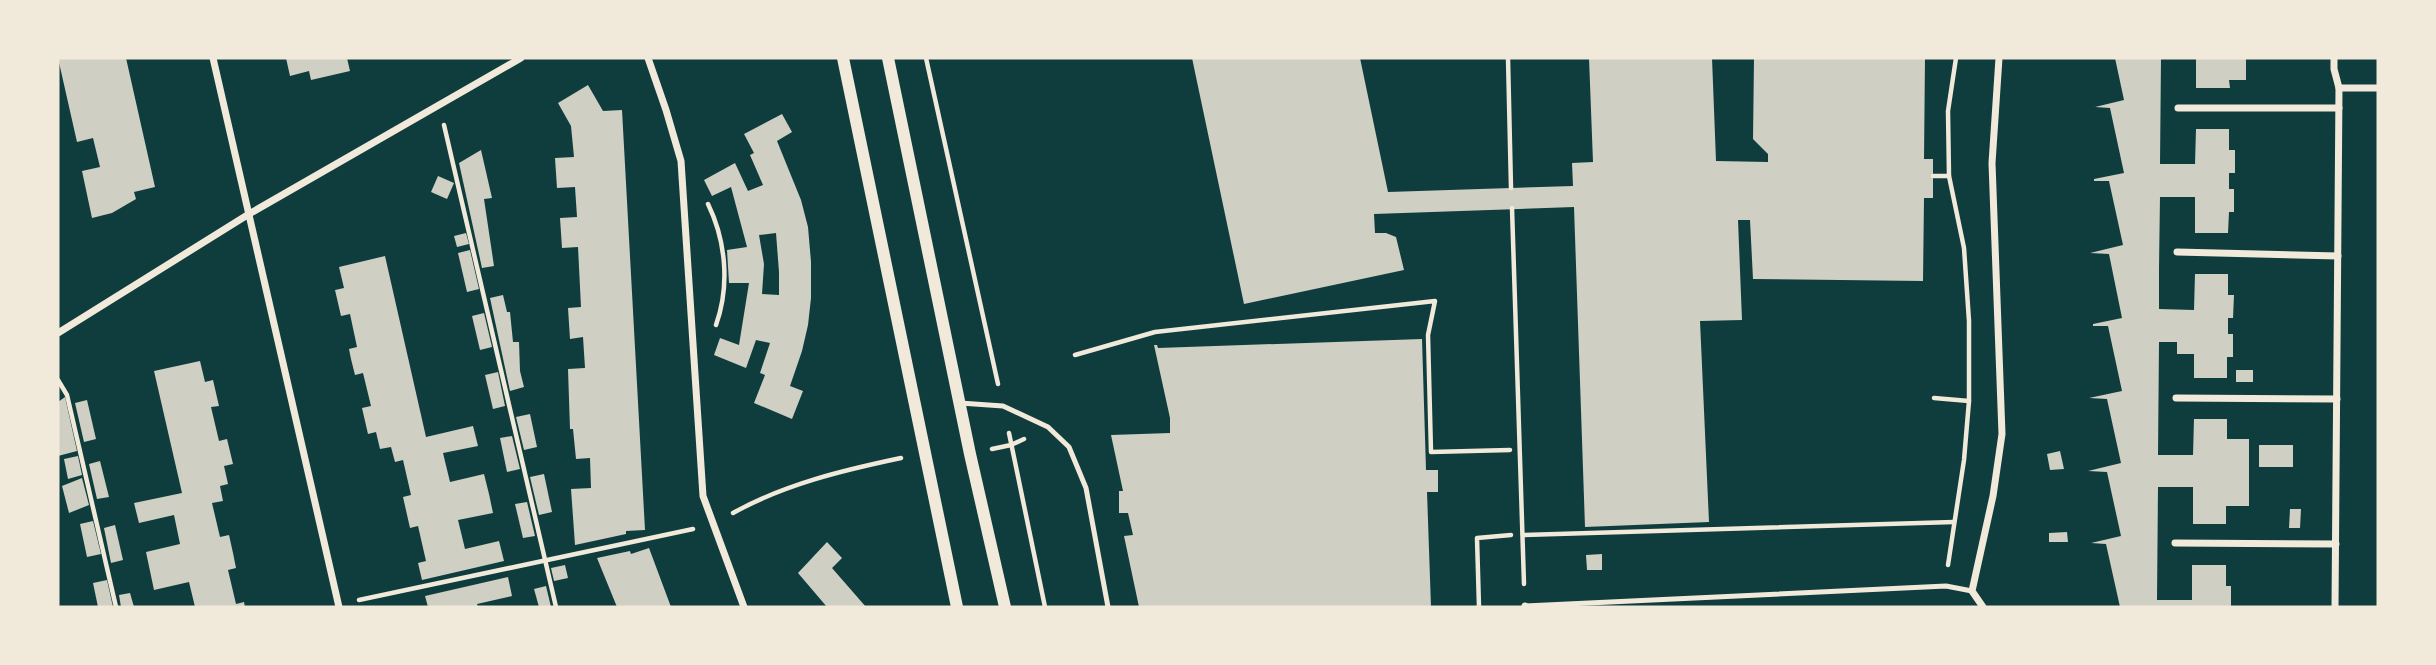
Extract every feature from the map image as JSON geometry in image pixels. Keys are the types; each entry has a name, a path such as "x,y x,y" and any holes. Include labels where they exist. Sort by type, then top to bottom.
{"street":[{"path":"213,58 339,607"},
{"path":"58,333 249,214 521,58"},
{"path":"648,58 681,161 702,496 744,607"},
{"path":"843,58 957,607"},
{"path":"888,58 1004,607"},
{"path":"1983,607 1972,590 1993,496 2002,434 1992,163 1999,58"},
{"path":"2334,58 2339,88 2335,607"},
{"path":"2339,88 2378,88"},
{"path":"2178,108 2339,108"},
{"path":"2177,252 2338,256"},
{"path":"2176,398 2337,399"},
{"path":"2175,543 2336,544"}],"lane":[{"path":"960,403 1003,406 1048,427 1069,447 1086,488 1108,607"},
{"path":"1525,606 1946,586 1972,590"}],"path":[{"path":"926,58 1045,607"},
{"path":"1508,58 1511,188"},
{"path":"1946,586 1964,460 1969,401 1969,321 1964,248 1949,176 1948,111 1956,58"},
{"path":"439,104 556,607"},
{"path":"1933,176 1949,176"},
{"path":"1512,208 1525,606"},
{"path":"1075,355 1155,332 1435,301 1428,335 1432,452 1510,450"},
{"path":"58,380 67,395 116,607"},
{"path":"1934,398 1969,401"},
{"path":"1522,536 1954,522"},
{"path":"1479,607 1477,538 1511,536"}],"building":[{"path":"58,58 126,58 155,187 134,192 136,199 112,213 92,218 82,171 100,167 93,138 77,142"},
{"path":"286,58 347,58 350,71 311,80 309,71 290,76"},
{"path":"1192,58 1360,58 1388,192 1573,186 1572,163 1593,162 1589,58 1712,58 1716,161 1768,162 1768,154 1753,139 1754,58 1925,58 1924,159 1933,159 1933,198 1924,198 1923,281 1753,279 1750,220 1738,220 1742,320 1700,321 1709,522 1585,527 1574,207 1374,214 1375,233 1396,237 1404,270 1244,304"},
{"path":"2115,58 2161,58 2160,164 2195,164 2196,129 2229,129 2229,150 2235,150 2235,173 2229,173 2229,189 2234,189 2234,212 2229,212 2228,233 2195,233 2195,197 2160,197 2159,268 2159,309 2194,310 2195,274 2228,274 2228,295 2234,295 2233,318 2228,318 2228,334 2233,334 2233,357 2227,357 2227,378 2194,378 2194,354 2177,354 2177,342 2159,342 2158,455 2193,455 2194,419 2227,419 2227,439 2249,439 2249,506 2226,506 2226,524 2193,524 2193,487 2158,487 2157,600 2192,600 2192,565 2226,565 2226,586 2231,586 2231,607 2120,607 2106,544 2091,543 2121,536 2107,472 2088,471 2121,463 2107,399 2089,398 2122,391 2108,326 2093,326 2122,318 2109,254 2090,253 2123,245 2109,181 2094,181 2124,173 2110,108 2095,107 2124,100"},
{"path":"2196,58 2246,58 2246,80 2229,80 2230,88 2196,88"},
{"path":"588,85 603,111 622,110 645,530 626,531 626,534 575,545 571,489 591,488 590,458 576,459 573,429 570,429 568,369 585,368 583,337 570,339 568,308 581,307 578,247 562,248 560,218 577,217 575,187 557,188 555,158 574,157 571,126 558,103"},
{"path":"782,114 792,132 777,141 801,200 808,227 811,298 802,351 790,386 803,391 792,419 754,403 765,375 760,373 770,343 756,340 746,368 714,355 720,338 739,345 749,283 729,283 727,250 747,247 731,187 712,196 704,180 735,163 748,191 763,185 750,155 754,153 744,134","holes":["776,233 779,295 762,294 764,264 759,235"]},
{"path":"481,150 492,198 484,199 494,266 482,268 459,163"},
{"path":"438,176 454,183 447,199 431,192"},
{"path":"466,233 469,244 457,247 454,236"},
{"path":"470,250 479,289 467,292 458,253"},
{"path":"385,256 426,437 473,426 478,446 443,453 450,482 484,474 489,494 493,513 458,520 465,549 499,541 504,561 422,580 418,563 426,561 418,526 410,528 403,497 411,495 403,460 395,462 391,447 380,449 376,432 368,434 362,408 371,406 363,373 355,375 351,359 349,349 357,347 350,314 341,316 335,290 344,288 339,267"},
{"path":"503,295 507,312 510,312 513,342 519,342 520,371 524,387 510,391 490,298"},
{"path":"484,313 492,347 480,350 472,316"},
{"path":"1422,339 1426,470 1438,470 1438,492 1427,492 1431,607 1139,607 1124,536 1133,535 1128,513 1119,513 1119,491 1123,491 1111,435 1170,433 1170,418 1154,345 1158,348"},
{"path":"200,361 205,382 213,380 219,406 211,407 219,441 227,439 233,464 224,466 228,484 220,486 223,501 212,503 220,537 229,535 236,568 228,570 236,604 244,602 245,607 195,607 189,582 154,590 146,552 180,544 174,515 139,523 134,503 182,493 154,371"},
{"path":"2236,370 2253,370 2253,382 2236,382"},
{"path":"498,372 505,406 493,409 485,375"},
{"path":"65,397 77,451 58,456 58,402"},
{"path":"87,400 96,439 84,442 75,403"},
{"path":"530,414 537,447 524,450 516,417"},
{"path":"512,436 520,469 507,472 500,438"},
{"path":"2259,445 2293,445 2293,467 2259,467"},
{"path":"2060,451 2064,469 2050,470 2047,454"},
{"path":"78,456 82,475 68,479 64,459"},
{"path":"100,461 109,497 97,499 89,464"},
{"path":"544,474 552,512 539,515 530,477"},
{"path":"82,478 89,505 69,513 62,486"},
{"path":"527,502 535,536 523,538 515,504"},
{"path":"2290,509 2301,509 2300,528 2289,528"},
{"path":"93,521 101,554 87,557 80,524"},
{"path":"115,525 123,560 111,563 104,528"},
{"path":"2067,532 2068,542 2049,542 2049,533"},
{"path":"827,542 842,558 832,568 866,607 827,607 798,573"},
{"path":"649,548 671,607 617,607 597,558 630,551 631,554"},
{"path":"1602,554 1602,570 1587,570 1586,555"},
{"path":"565,565 568,578 554,581 551,568"},
{"path":"508,577 512,596 477,604 478,607 428,607 425,596"},
{"path":"107,580 113,607 98,607 93,583"},
{"path":"546,586 551,607 539,607 534,589"},
{"path":"130,593 134,607 121,607 119,595"}]}
